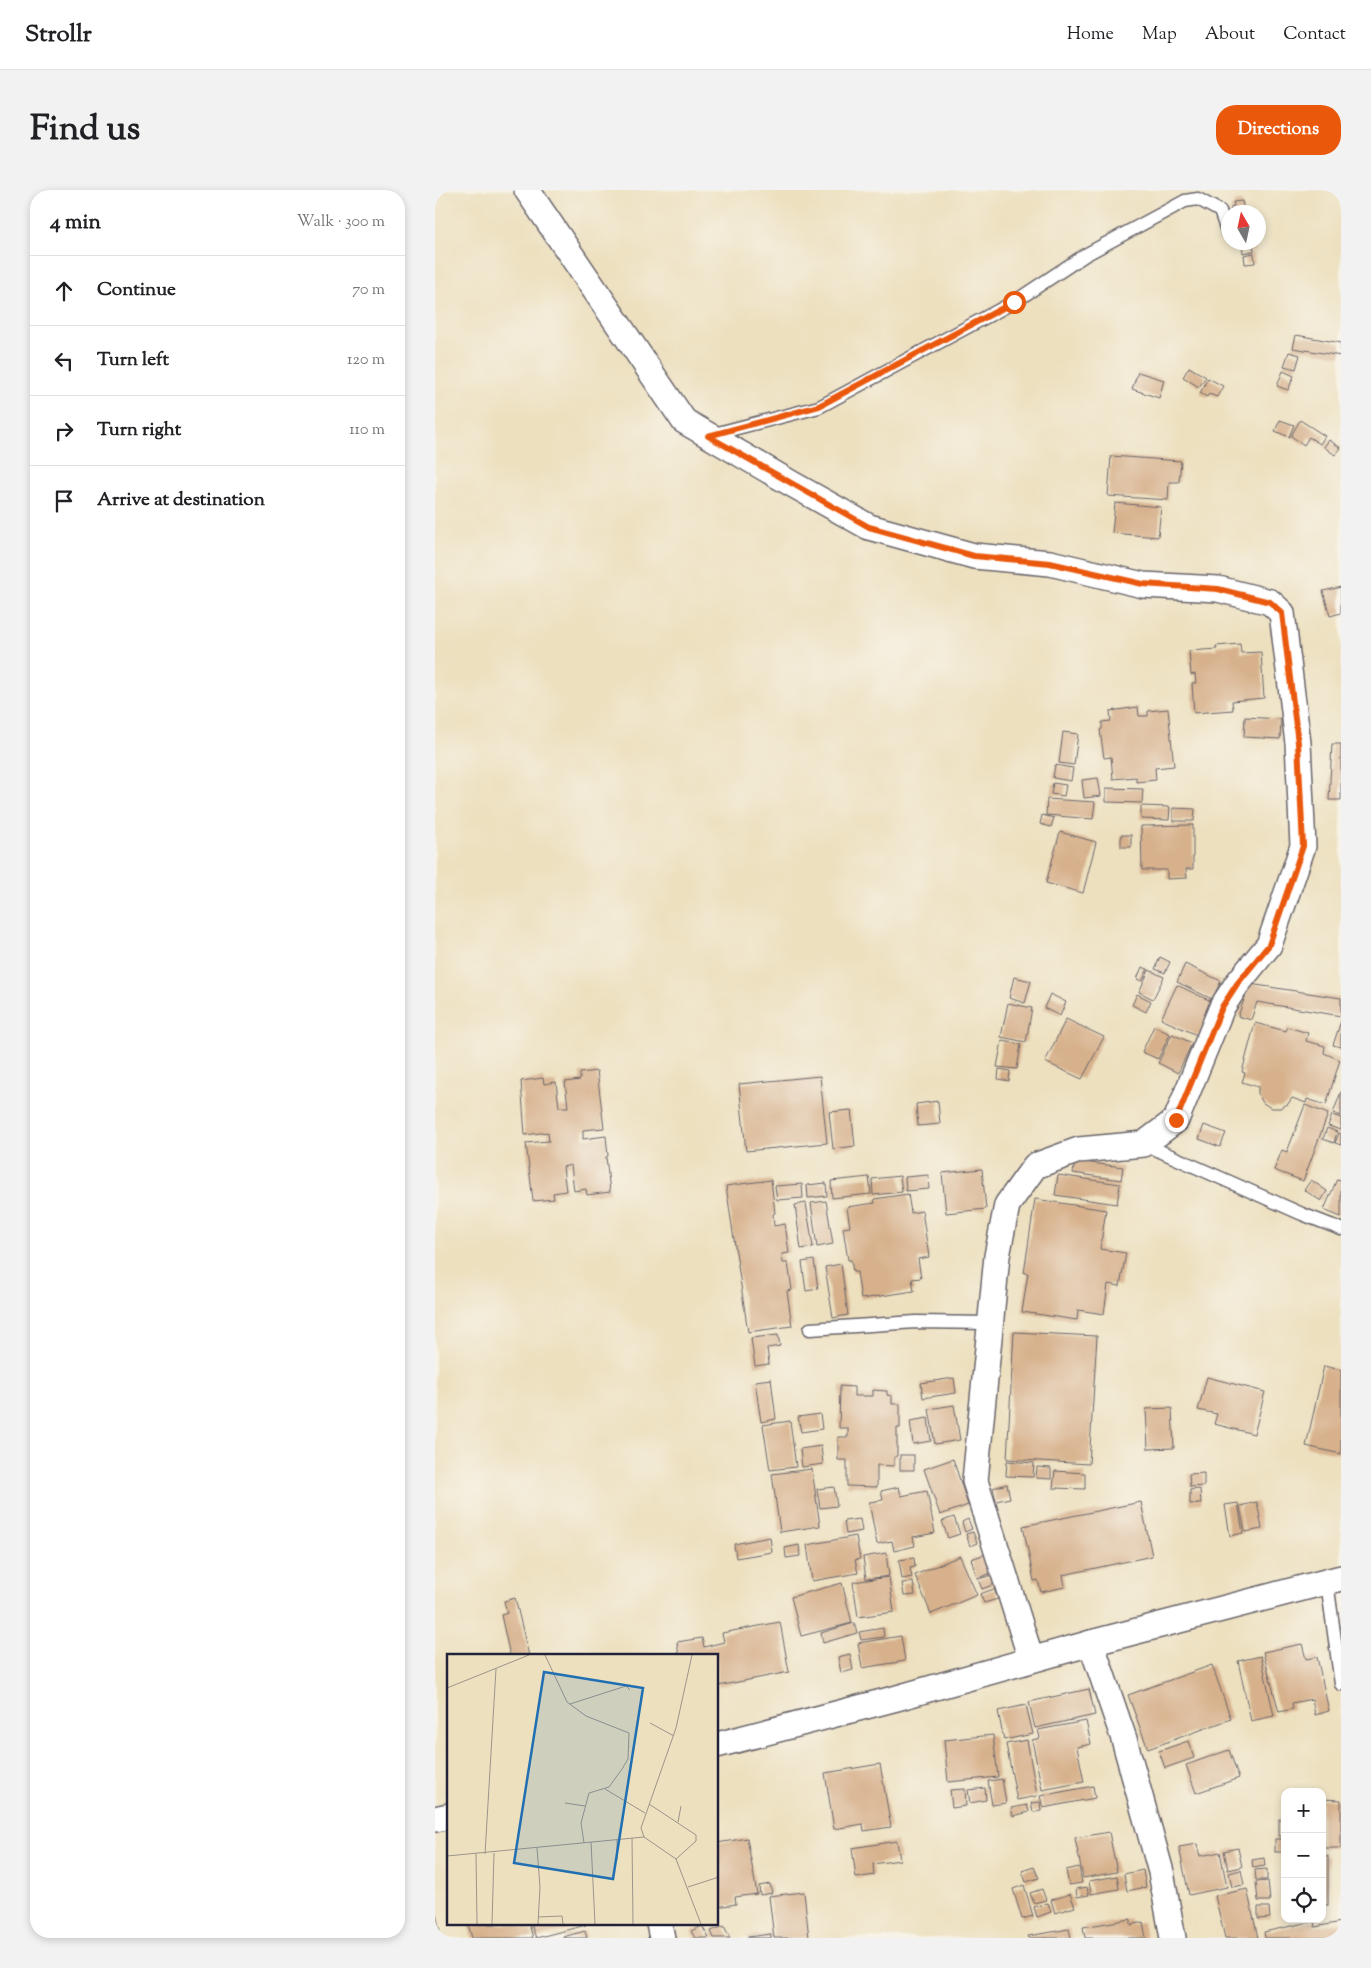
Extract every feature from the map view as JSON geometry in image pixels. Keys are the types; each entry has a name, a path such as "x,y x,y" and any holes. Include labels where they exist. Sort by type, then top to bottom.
{"street":[{"path":"527,190 685,421 708,436 869,527 974,556 1050,563 1143,584 1218,589 1270,602 1282,613 1298,743 1303,846 1269,945 1237,984 1222,1007 1176,1120 1144,1144 1079,1150 1035,1166 1007,1205 997,1256 975,1481 1031,1660"},
{"path":"719,1744 897,1698 1091,1643 1334,1580"},
{"path":"1091,1643 1124,1739 1161,1872 1173,1938"}],"lane":[{"path":"708,436 819,406 1014,302 1085,255 1185,201 1198,199 1220,211 1221,214"},
{"path":"1144,1144 1302,1214 1341,1229"},
{"path":"810,1329 916,1322 990,1324"},
{"path":"1334,1580 1341,1684"}],"building":[{"path":"1242,201 1243,205 1234,205 1233,202"},
{"path":"1243,250 1254,250 1254,251 1243,253"},
{"path":"1254,253 1255,263 1245,264 1244,255"},
{"path":"1296,335 1341,343 1341,356 1293,348"},
{"path":"1289,352 1300,355 1296,369 1284,366"},
{"path":"1189,367 1206,377 1199,387 1183,377"},
{"path":"1283,371 1294,376 1288,390 1277,386"},
{"path":"1138,372 1164,380 1159,398 1132,389"},
{"path":"1208,378 1223,386 1217,397 1209,394 1207,397 1200,393"},
{"path":"1280,420 1294,425 1289,437 1275,431"},
{"path":"1300,420 1325,436 1320,444 1309,437 1304,445 1291,436"},
{"path":"1329,440 1341,448 1335,455 1324,447"},
{"path":"1111,456 1181,461 1179,482 1169,482 1168,500 1108,496"},
{"path":"1115,503 1161,507 1158,537 1112,533"},
{"path":"1341,587 1341,613 1330,616 1323,591"},
{"path":"1240,644 1241,653 1261,652 1264,698 1232,701 1233,710 1194,713 1192,683 1196,683 1195,674 1191,675 1189,651 1217,649 1216,646"},
{"path":"1138,707 1139,716 1148,716 1148,711 1168,709 1174,766 1155,768 1156,780 1136,782 1136,777 1113,779 1111,757 1104,758 1100,730 1102,729 1102,722 1111,721 1110,711"},
{"path":"1245,717 1281,719 1280,739 1244,737"},
{"path":"1063,732 1078,734 1074,765 1059,763"},
{"path":"1332,744 1341,744 1341,800 1329,800"},
{"path":"1055,765 1073,768 1071,781 1053,778"},
{"path":"1098,778 1101,796 1084,798 1082,780"},
{"path":"1053,783 1066,785 1064,796 1051,794"},
{"path":"1106,788 1143,789 1142,803 1106,802"},
{"path":"1047,799 1095,802 1093,819 1046,815"},
{"path":"1141,806 1170,807 1169,820 1141,819"},
{"path":"1173,808 1195,809 1194,821 1173,821"},
{"path":"1042,815 1054,818 1051,827 1040,824"},
{"path":"1193,825 1193,869 1186,869 1187,878 1167,879 1167,870 1142,870 1141,826"},
{"path":"1060,832 1096,842 1083,893 1046,883"},
{"path":"1121,835 1131,835 1131,847 1121,847"},
{"path":"1160,957 1170,962 1165,973 1155,969"},
{"path":"1185,964 1221,981 1212,999 1177,982"},
{"path":"1142,967 1148,969 1142,981 1137,979"},
{"path":"1149,970 1164,977 1153,999 1139,992"},
{"path":"1014,977 1031,981 1025,1003 1009,998"},
{"path":"1250,984 1341,998 1341,1016 1257,1002 1251,1020 1238,1016"},
{"path":"1177,985 1215,1003 1199,1036 1161,1019"},
{"path":"1050,994 1066,1002 1060,1016 1044,1008"},
{"path":"1137,994 1151,1001 1146,1012 1132,1005"},
{"path":"1008,1003 1032,1008 1026,1042 1001,1037"},
{"path":"1066,1019 1104,1037 1082,1079 1045,1062"},
{"path":"1341,1021 1341,1047 1333,1045"},
{"path":"1255,1023 1286,1031 1287,1027 1308,1033 1306,1041 1325,1046 1324,1053 1340,1060 1326,1105 1307,1099 1306,1103 1292,1098 1288,1104 1280,1108 1271,1108 1263,1103 1258,1094 1258,1087 1242,1082 1245,1073 1242,1072"},
{"path":"1154,1026 1170,1034 1158,1059 1142,1052"},
{"path":"1172,1034 1192,1043 1178,1073 1158,1063"},
{"path":"1002,1041 1021,1044 1017,1069 997,1067"},
{"path":"999,1069 1010,1071 1009,1081 998,1079"},
{"path":"597,1071 604,1128 583,1130 583,1139 606,1136 610,1192 587,1195 586,1189 574,1191 571,1165 563,1167 566,1191 553,1193 554,1199 533,1201 526,1143 549,1141 548,1132 525,1135 521,1081 543,1078 544,1084 556,1082 559,1107 568,1107 565,1082 580,1080 580,1073"},
{"path":"820,1076 827,1143 746,1151 739,1084"},
{"path":"1341,1092 1341,1116 1333,1113"},
{"path":"938,1101 940,1124 918,1126 916,1104"},
{"path":"1305,1105 1328,1114 1303,1181 1274,1170 1282,1150 1287,1152"},
{"path":"851,1110 855,1146 833,1149 829,1112"},
{"path":"1332,1115 1341,1118 1341,1130 1328,1126"},
{"path":"1204,1125 1226,1133 1220,1147 1199,1139"},
{"path":"1327,1128 1337,1132 1334,1143 1323,1139"},
{"path":"1339,1133 1341,1134 1341,1145 1335,1143"},
{"path":"1075,1161 1123,1167 1121,1180 1073,1173"},
{"path":"982,1169 986,1209 946,1213 942,1173"},
{"path":"928,1175 929,1189 906,1191 905,1177"},
{"path":"1058,1175 1120,1184 1117,1204 1055,1195"},
{"path":"900,1176 902,1192 873,1195 872,1179"},
{"path":"869,1177 871,1194 832,1198 831,1181"},
{"path":"1337,1179 1341,1180 1341,1217 1324,1210"},
{"path":"771,1180 775,1213 773,1214 774,1226 785,1224 789,1253 782,1254 783,1263 788,1263 792,1290 787,1291 792,1326 748,1332 726,1186"},
{"path":"1311,1180 1327,1191 1321,1201 1304,1190"},
{"path":"826,1183 827,1196 808,1198 807,1185"},
{"path":"802,1184 803,1198 777,1200 775,1186"},
{"path":"908,1194 911,1213 922,1211 929,1257 918,1259 921,1278 912,1279 914,1291 861,1299 857,1272 853,1272 851,1260 848,1260 843,1228 850,1227 847,1207 875,1203 874,1199"},
{"path":"1035,1199 1106,1210 1100,1249 1126,1253 1120,1286 1108,1284 1104,1314 1078,1310 1077,1320 1022,1312 1028,1273 1024,1273"},
{"path":"826,1201 833,1244 817,1247 811,1203"},
{"path":"806,1203 813,1247 801,1249 795,1205"},
{"path":"814,1260 818,1289 806,1291 802,1262"},
{"path":"841,1264 848,1315 833,1318 825,1267"},
{"path":"1014,1332 1097,1336 1089,1464 1007,1459"},
{"path":"778,1335 780,1346 767,1348 769,1364 755,1366 751,1338"},
{"path":"1324,1366 1341,1370 1341,1454 1306,1446"},
{"path":"1207,1377 1265,1392 1254,1434 1214,1424 1217,1414 1198,1410"},
{"path":"954,1378 956,1393 923,1398 921,1383"},
{"path":"771,1379 776,1419 761,1422 755,1381"},
{"path":"840,1386 854,1387 854,1396 873,1396 873,1390 887,1391 887,1395 892,1396 892,1404 900,1404 900,1428 897,1428 897,1456 894,1457 894,1466 877,1465 877,1487 847,1486 847,1460 838,1460 838,1437 848,1437 848,1428 839,1428"},
{"path":"954,1405 960,1440 935,1444 929,1409"},
{"path":"1172,1408 1174,1448 1148,1449 1146,1409"},
{"path":"820,1414 822,1429 801,1432 798,1417"},
{"path":"928,1418 931,1441 913,1444 910,1421"},
{"path":"790,1421 796,1467 770,1470 763,1425"},
{"path":"821,1446 823,1464 802,1467 800,1449"},
{"path":"900,1455 914,1455 914,1470 900,1470"},
{"path":"953,1459 968,1505 940,1515 924,1469"},
{"path":"1007,1461 1034,1463 1033,1477 1006,1476"},
{"path":"1037,1467 1051,1468 1051,1479 1036,1478"},
{"path":"812,1469 820,1526 780,1532 772,1474"},
{"path":"1055,1471 1085,1473 1085,1489 1053,1488"},
{"path":"1204,1473 1204,1486 1190,1487 1189,1474"},
{"path":"1007,1484 1010,1498 996,1501 993,1488"},
{"path":"834,1487 837,1506 820,1508 817,1489"},
{"path":"899,1487 901,1496 927,1491 935,1533 913,1537 915,1546 894,1551 892,1541 877,1544 869,1502 883,1500 881,1491"},
{"path":"1200,1489 1201,1503 1190,1504 1190,1490"},
{"path":"1141,1502 1152,1556 1063,1575 1065,1587 1041,1592 1038,1580 1034,1581 1023,1526"},
{"path":"1257,1502 1262,1529 1245,1532 1240,1506"},
{"path":"1238,1503 1243,1533 1230,1536 1225,1505"},
{"path":"954,1517 960,1534 948,1538 942,1521"},
{"path":"860,1519 862,1531 846,1534 844,1521"},
{"path":"968,1519 972,1529 965,1532 962,1522"},
{"path":"973,1532 977,1543 970,1546 966,1534"},
{"path":"856,1536 860,1559 855,1560 858,1573 812,1581 807,1545"},
{"path":"770,1537 772,1552 736,1558 734,1544"},
{"path":"799,1545 800,1556 786,1558 785,1548"},
{"path":"886,1553 889,1576 866,1579 863,1557"},
{"path":"986,1554 992,1573 977,1578 971,1559"},
{"path":"960,1556 977,1595 931,1614 915,1575"},
{"path":"914,1558 915,1567 910,1568 912,1577 902,1579 899,1560"},
{"path":"992,1575 995,1584 982,1589 978,1579"},
{"path":"889,1577 894,1612 858,1617 853,1582"},
{"path":"913,1582 915,1595 904,1596 902,1583"},
{"path":"842,1583 852,1623 801,1636 791,1597"},
{"path":"994,1589 998,1599 984,1603 980,1594"},
{"path":"515,1598 529,1654 510,1654 501,1615 507,1613 504,1601"},
{"path":"780,1622 789,1672 719,1686 719,1654 679,1654 677,1642 702,1638 704,1647 724,1642 722,1633"},
{"path":"854,1623 857,1633 823,1643 821,1633"},
{"path":"883,1628 884,1637 861,1640 859,1632"},
{"path":"901,1636 905,1661 862,1668 858,1643"},
{"path":"1302,1644 1306,1659 1317,1657 1329,1711 1315,1715 1312,1699 1292,1703 1293,1709 1279,1712 1263,1652"},
{"path":"850,1654 853,1670 841,1673 838,1657"},
{"path":"1261,1656 1274,1716 1251,1721 1238,1661"},
{"path":"1212,1665 1231,1719 1148,1749 1128,1695"},
{"path":"1089,1689 1095,1715 1035,1728 1029,1702"},
{"path":"1026,1705 1033,1734 1004,1740 998,1711"},
{"path":"1086,1721 1091,1744 1077,1747 1084,1782 1042,1790 1032,1740 1040,1738 1038,1730"},
{"path":"993,1735 998,1777 948,1782 944,1740"},
{"path":"1027,1740 1037,1796 1017,1800 1006,1744"},
{"path":"1188,1741 1194,1758 1165,1768 1159,1751"},
{"path":"1229,1750 1239,1778 1196,1793 1186,1765"},
{"path":"880,1764 891,1827 864,1831 863,1824 834,1829 825,1773"},
{"path":"1002,1779 1006,1803 992,1805 988,1781"},
{"path":"1093,1786 1095,1798 1043,1808 1040,1796"},
{"path":"985,1788 986,1800 970,1803 968,1790"},
{"path":"965,1789 966,1806 952,1808 950,1790"},
{"path":"1326,1799 1341,1800 1341,1848 1326,1848"},
{"path":"1040,1802 1041,1811 1033,1812 1031,1803"},
{"path":"1027,1805 1029,1812 1013,1816 1011,1808"},
{"path":"1279,1819 1281,1819 1281,1836 1279,1836"},
{"path":"1109,1832 1117,1872 1083,1878 1075,1838"},
{"path":"747,1838 757,1894 735,1897 736,1904 719,1907 719,1843"},
{"path":"1275,1839 1281,1839 1281,1852 1275,1852"},
{"path":"897,1841 900,1860 873,1864 874,1875 856,1878 852,1848"},
{"path":"1197,1844 1200,1856 1220,1852 1227,1887 1189,1895 1179,1847"},
{"path":"1238,1848 1242,1867 1228,1870 1224,1851"},
{"path":"1326,1856 1328,1856 1328,1905 1326,1905"},
{"path":"1264,1858 1265,1866 1253,1868 1252,1860"},
{"path":"1034,1867 1039,1878 1026,1882 1022,1871"},
{"path":"1079,1867 1082,1883 1069,1885 1066,1870"},
{"path":"1267,1869 1267,1880 1256,1880 1255,1870"},
{"path":"1143,1870 1146,1887 1127,1891 1124,1874"},
{"path":"1241,1870 1244,1885 1232,1887 1229,1873"},
{"path":"1117,1876 1119,1889 1091,1894 1089,1881"},
{"path":"1268,1881 1270,1901 1258,1901 1256,1882"},
{"path":"770,1884 772,1893 760,1895 759,1886"},
{"path":"1024,1885 1033,1916 1022,1919 1013,1889"},
{"path":"1087,1887 1089,1895 1077,1897 1076,1889"},
{"path":"1042,1889 1046,1900 1034,1903 1030,1893"},
{"path":"1247,1889 1258,1938 1225,1938 1215,1896"},
{"path":"804,1892 809,1938 774,1938 769,1896"},
{"path":"1070,1894 1075,1907 1055,1913 1051,1900"},
{"path":"1048,1903 1051,1912 1037,1917 1034,1907"},
{"path":"1258,1907 1269,1907 1270,1918 1258,1919"},
{"path":"436,1913 441,1938 435,1938"},
{"path":"1131,1919 1131,1925 1143,1922 1146,1938 1085,1938 1083,1927"},
{"path":"1341,1922 1341,1938 1265,1938 1264,1932 1305,1923 1314,1923 1315,1927"},
{"path":"469,1926 530,1926 533,1938 472,1938"},
{"path":"532,1926 582,1926 536,1938"},
{"path":"702,1926 709,1938 695,1938 691,1931"},
{"path":"724,1926 730,1938 714,1938 711,1931"},
{"path":"1069,1929 1071,1938 1029,1938 1028,1936"},
{"path":"585,1931 587,1938 563,1938 563,1937"},
{"path":"771,1934 771,1938 747,1938 747,1937"}],"route":[{"path":"1014,302 819,406 708,436 869,527 974,556 1050,563 1143,584 1218,589 1270,602 1282,613 1298,743 1303,846 1269,945 1237,984 1222,1007 1196,1075 1176,1120"}]}
